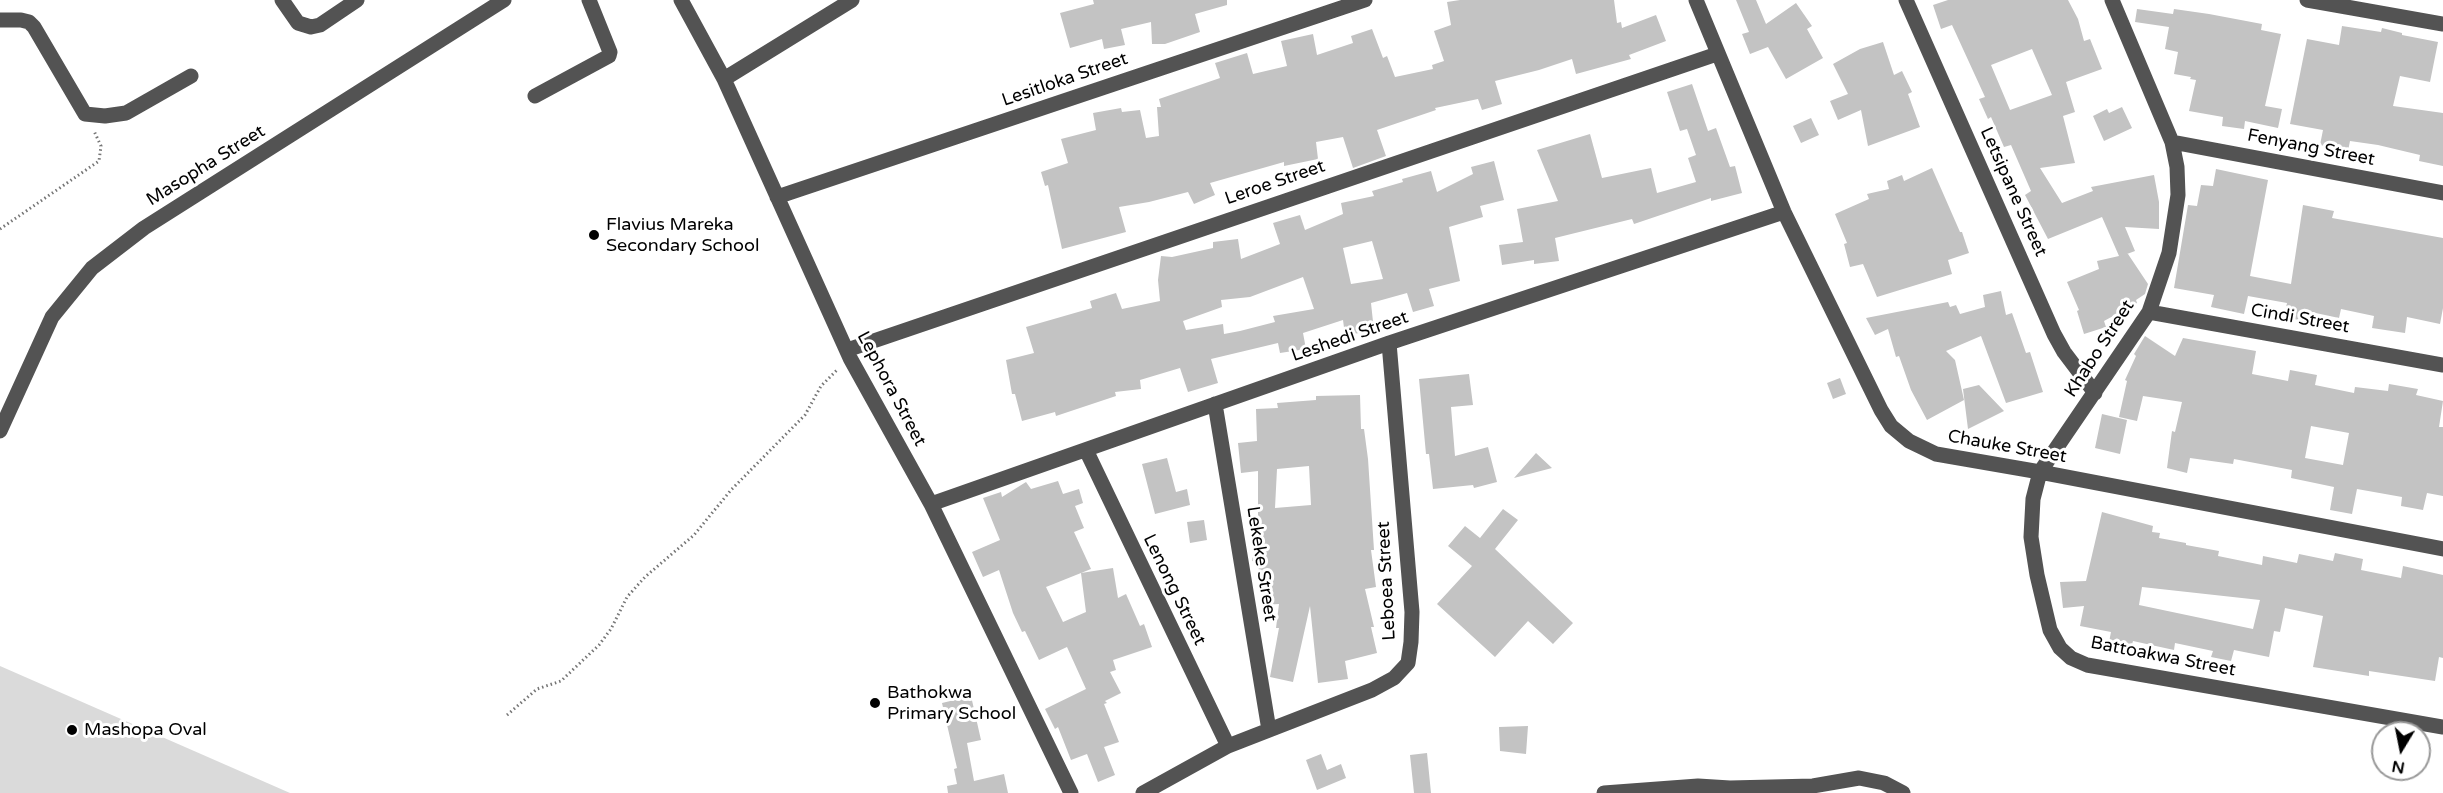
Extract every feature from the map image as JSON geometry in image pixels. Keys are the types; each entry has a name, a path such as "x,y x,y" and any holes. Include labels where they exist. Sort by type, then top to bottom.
{"street":[{"path":"282,0 298,22 311,27 320,25 357,0"},
{"name":"Masopha Street","path":"0,432 52,317 92,268 144,228 504,0"},
{"path":"535,96 609,56 610,52 589,0"},
{"name":"Lephora Street","path":"681,0 724,79 848,354 931,504 1071,793"},
{"path":"724,79 852,0"},
{"name":"Lesitloka Street","path":"777,197 1365,0"},
{"name":"Chauke Street","path":"1696,0 1784,212 1871,390 1891,426 1909,441 1936,454 2443,549"},
{"name":"Letsipane Street","path":"1906,0 2054,334 2064,352 2095,393"},
{"name":"Khabo Street","path":"2040,472 2150,312 2169,253 2178,195 2177,167 2172,142 2112,0"},
{"path":"2307,0 2336,2 2443,24"},
{"path":"0,20 21,20 29,22 34,27 85,114 105,116 126,113 191,75"},
{"name":"Leroe Street","path":"848,354 1717,54"},
{"name":"Fenyang Street","path":"2172,142 2443,192"},
{"name":"Leshedi Street","path":"931,504 1389,343 1784,212"},
{"name":"Cindi Street","path":"2150,312 2443,365"},
{"name":"Leboea Street","path":"1143,793 1228,746 1372,690 1394,678 1408,663 1412,642 1412,612 1389,343"},
{"name":"Lekeke Street","path":"1215,404 1269,730"},
{"name":"Lenong Street","path":"1086,450 1228,746"},
{"name":"Battoakwa Street","path":"2040,472 2031,518 2037,575 2050,630 2060,648 2071,658 2087,665 2111,670 2443,727"},
{"path":"1604,793 1698,786 1743,788 1779,785 1803,790 1859,778 1884,783 1903,793"}],"path":[{"path":"0,229 99,161 101,146 85,114"},
{"path":"507,715 537,689 561,681 599,645 612,629 627,597 645,577 694,535 731,490 805,415 821,387 848,354"}],"shaded area":[{"name":"Mashopa Oval","path":"0,666 290,793 0,793"}],"building":[{"path":"1093,0 1227,0 1227,5 1195,14 1200,32 1165,44 1152,44 1151,22 1121,29 1125,45 1104,49 1102,39 1070,48 1060,13 1094,4"},
{"path":"1460,0 1614,0 1617,23 1621,22 1622,28 1656,15 1666,41 1629,55 1631,59 1576,74 1572,59 1495,81 1502,104 1482,110 1478,99 1435,108 1436,110 1377,130 1386,156 1353,168 1343,137 1316,142 1318,159 1284,166 1284,162 1210,183 1215,195 1194,204 1188,192 1119,207 1126,232 1062,249 1048,185 1045,186 1041,172 1068,163 1061,139 1096,130 1093,113 1121,108 1122,112 1140,110 1146,138 1159,136 1157,107 1161,107 1159,99 1220,78 1215,63 1247,53 1253,74 1287,66 1281,41 1313,34 1317,55 1353,43 1351,36 1372,29 1383,58 1387,56 1395,77 1433,69 1432,65 1444,61 1434,31 1451,25 1447,2"},
{"path":"1736,0 1756,0 1766,24 1796,3 1812,26 1807,29 1823,58 1786,79 1768,47 1750,54 1742,34 1749,32"},
{"path":"1948,0 2068,0 2078,19 2084,41 2090,39 2102,69 2066,82 2075,112 2063,116 2075,163 2040,168 2062,203 2093,191 2091,187 2154,175 2159,202 2159,229 2125,227 2135,251 2127,254 2148,284 2145,294 2136,300 2137,303 2104,321 2106,327 2084,334 2077,311 2079,310 2067,282 2099,269 2097,261 2119,256 2102,217 2048,239 2025,195 2031,191 2011,145 2004,147 1991,117 1988,119 1979,99 1985,97 1952,25 1941,29 1933,5","holes":["2032,49 2052,95 2010,110 1991,65"]},
{"path":"2137,9 2173,14 2174,9 2209,14 2262,24 2261,30 2281,34 2265,106 2282,109 2278,128 2245,121 2244,129 2222,126 2223,117 2189,111 2196,80 2174,74 2178,52 2165,49 2169,27 2135,22"},
{"path":"2342,26 2381,32 2382,28 2402,33 2402,35 2438,42 2430,82 2400,76 2393,106 2443,113 2443,166 2419,161 2420,155 2378,145 2350,141 2348,151 2320,145 2323,130 2290,124 2307,39 2339,45"},
{"path":"1883,42 1894,75 1902,71 1912,92 1908,94 1920,127 1868,146 1861,110 1838,120 1830,101 1848,94 1833,64 1860,49"},
{"path":"1692,84 1708,131 1716,128 1730,167 1735,166 1742,193 1711,201 1711,198 1634,224 1632,219 1555,238 1559,261 1534,264 1534,260 1502,265 1499,245 1523,242 1517,209 1558,201 1537,150 1590,134 1602,178 1651,168 1657,193 1696,182 1688,158 1696,155 1687,129 1680,131 1667,92"},
{"path":"2122,107 2132,128 2104,141 2093,116 2107,109 2109,113"},
{"path":"1811,118 1819,135 1801,143 1793,126"},
{"path":"1494,161 1504,200 1480,206 1483,217 1449,227 1460,281 1429,289 1434,306 1413,312 1407,293 1371,303 1374,331 1345,335 1343,320 1303,333 1306,349 1280,353 1278,343 1211,359 1218,383 1188,392 1180,368 1140,380 1141,389 1115,392 1116,396 1056,416 1055,412 1022,421 1015,394 1012,394 1006,360 1034,353 1026,327 1092,308 1090,301 1116,293 1122,309 1160,301 1158,280 1161,256 1172,257 1213,248 1213,242 1238,239 1241,259 1280,244 1273,223 1300,215 1305,230 1343,214 1341,203 1374,196 1372,191 1403,182 1402,179 1431,171 1437,192 1473,174 1471,167","holes":["1372,241 1383,279 1351,284 1343,248","1303,277 1314,309 1273,316 1275,322 1224,334 1223,324 1186,330 1183,321 1222,307 1221,300 1250,297"]},
{"path":"1932,168 1960,232 1962,232 1969,253 1948,260 1952,274 1877,297 1863,264 1850,267 1844,244 1847,243 1835,214 1869,199 1867,194 1889,189 1887,181 1902,175 1904,181"},
{"path":"2216,169 2268,180 2250,276 2291,284 2303,205 2334,211 2332,218 2443,238 2443,308 2440,324 2407,317 2405,333 2372,328 2374,316 2341,309 2339,318 2311,312 2309,322 2284,317 2287,303 2248,296 2244,314 2211,307 2214,295 2174,288 2188,205 2197,206 2201,185 2213,186"},
{"path":"2001,291 2006,315 2012,313 2026,353 2030,352 2043,392 2006,403 1981,336 1946,351 1955,360 1964,400 1927,420 1911,390 1899,356 1896,357 1888,329 1875,335 1866,318 1948,302 1950,307 1956,305 1960,314 1985,307 1983,295"},
{"path":"2145,336 2175,356 2183,338 2256,351 2252,374 2288,381 2290,370 2317,375 2315,385 2354,393 2355,387 2388,391 2389,384 2418,389 2416,395 2443,401 2439,427 2443,427 2443,496 2427,493 2423,510 2401,506 2402,497 2357,489 2352,514 2330,510 2334,487 2291,478 2292,470 2234,459 2233,464 2190,458 2187,473 2167,468 2172,431 2175,432 2182,402 2143,396 2137,421 2119,417 2127,381 2125,380 2136,356 2134,354","holes":["2311,426 2349,433 2343,465 2305,458"]},
{"path":"1469,374 1473,405 1451,407 1455,456 1488,447 1497,482 1474,488 1473,485 1433,489 1429,454 1426,454 1419,379"},
{"path":"1840,378 1846,394 1833,399 1827,383"},
{"path":"1979,385 2004,411 1968,429 1963,389"},
{"path":"1360,395 1361,429 1364,429 1368,459 1374,550 1371,550 1376,587 1365,589 1374,627 1371,627 1377,653 1345,661 1348,679 1318,683 1310,606 1293,682 1270,677 1279,628 1276,628 1279,604 1262,605 1258,562 1252,561 1258,523 1258,471 1241,473 1238,443 1257,441 1256,409 1278,408 1277,403 1316,400 1316,396","holes":["1309,466 1311,505 1275,508 1277,469"]},
{"path":"2102,414 2127,420 2120,454 2095,448"},
{"path":"1536,453 1552,468 1514,478"},
{"path":"1167,458 1176,492 1187,489 1190,505 1155,514 1142,464"},
{"path":"1058,481 1063,494 1079,489 1083,503 1075,506 1084,528 1074,532 1091,569 1081,573 1113,568 1118,598 1126,594 1140,626 1144,624 1152,647 1113,660 1116,670 1110,672 1121,693 1105,701 1107,703 1104,704 1119,742 1104,747 1115,775 1098,782 1087,754 1071,760 1058,727 1055,729 1045,709 1086,689 1067,647 1039,660 1013,613 999,570 983,577 972,552 1000,540 983,498 1001,492 1002,497 1026,482 1031,489","holes":["1081,573 1086,612 1063,622 1046,587"]},
{"path":"1503,509 1518,520 1495,549 1573,623 1553,644 1528,621 1495,657 1437,604 1472,566 1448,546 1465,526 1480,538"},
{"path":"2102,512 2153,526 2152,532 2160,533 2159,538 2219,551 2218,556 2262,565 2263,556 2297,563 2299,554 2333,561 2335,553 2363,559 2361,570 2401,578 2403,566 2443,575 2443,658 2439,657 2435,681 2369,671 2369,676 2313,667 2323,616 2285,608 2280,632 2274,631 2269,657 2234,650 2231,661 2211,657 2213,651 2175,643 2174,650 2133,641 2130,651 2108,647 2111,632 2080,626 2084,606 2063,608 2060,582 2086,581","holes":["2142,587 2260,600 2253,629 2139,605"]},
{"path":"1204,520 1207,540 1190,543 1187,522"},
{"path":"971,696 981,740 967,743 974,781 1004,774 1008,793 948,793 947,786 957,784 954,769 957,768 942,703"},
{"path":"1528,726 1526,754 1500,751 1499,727"},
{"path":"1427,753 1431,793 1414,793 1410,755"},
{"path":"1321,754 1327,770 1341,764 1346,778 1317,790 1306,760"}],"place":[{"name":"Flavius Mareka Secondary School","path":"594,235"},
{"name":"Bathokwa Primary School","path":"875,703"},
{"name":"Mashopa Oval","path":"72,730"}]}
